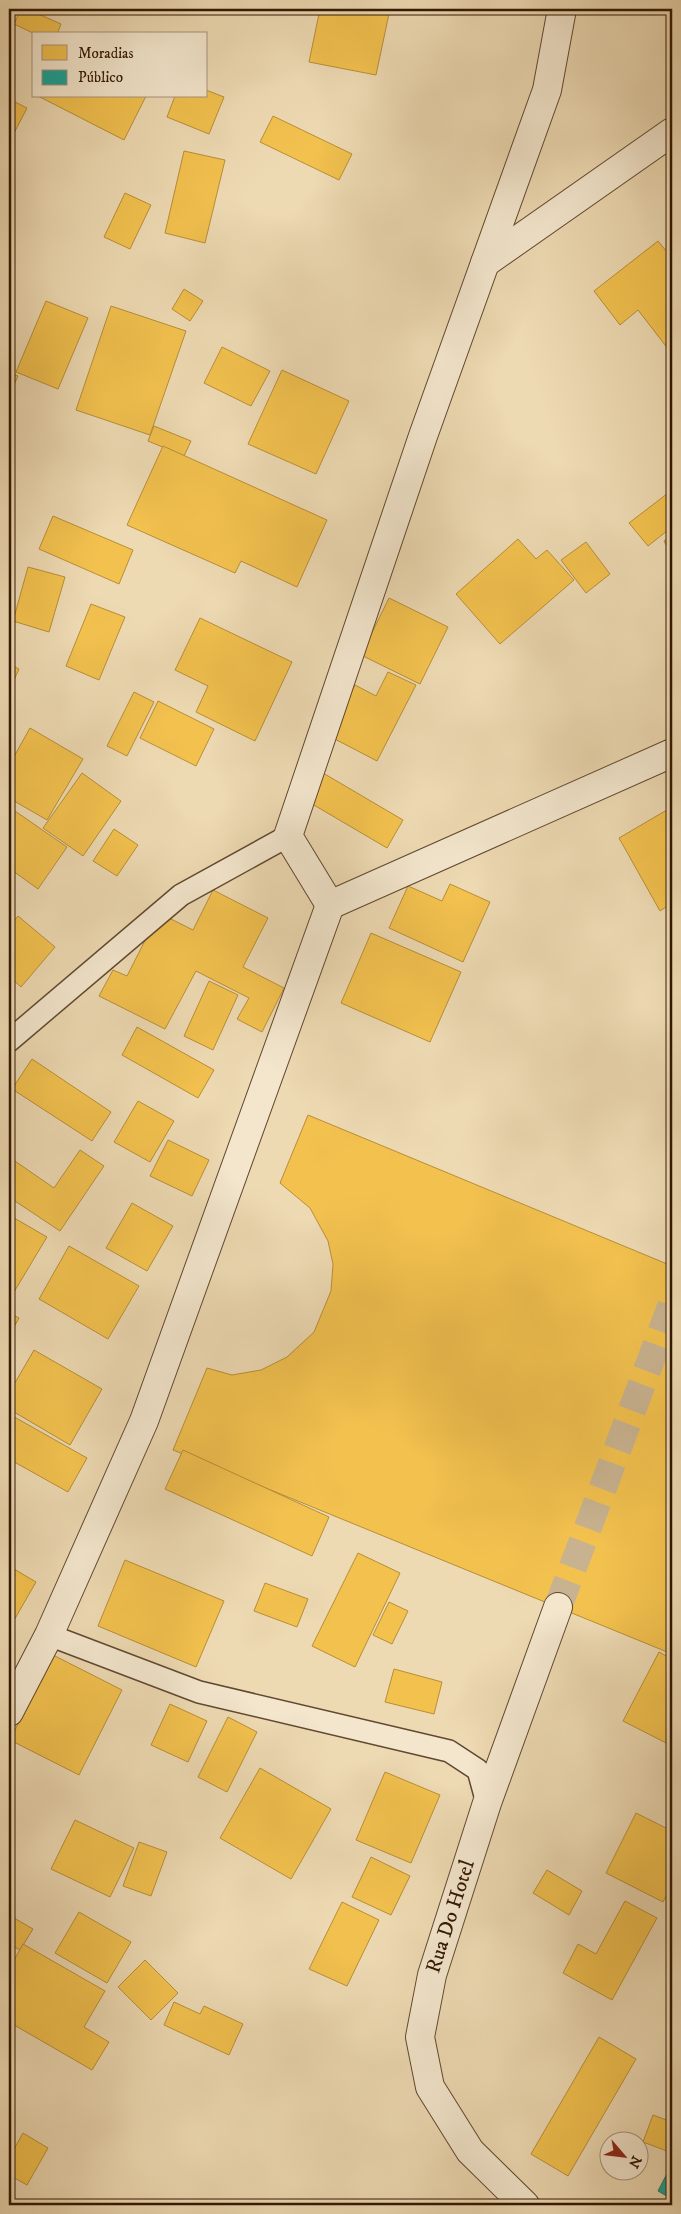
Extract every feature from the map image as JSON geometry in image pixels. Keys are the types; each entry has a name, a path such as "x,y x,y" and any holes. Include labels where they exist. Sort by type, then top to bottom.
{"street":[{"path":"330,905 288,836 423,436 547,90 562,9"},
{"path":"485,263 672,132"},
{"path":"9,1712 49,1636 144,1421 330,905 672,753"},
{"name":"Rua Do Hotel","path":"525,2205 470,2151 430,2087 420,2037 432,1975 487,1803 558,1608"}],"lane":[{"path":"9,1041 181,895 288,836"},
{"path":"49,1636 199,1692 449,1751 478,1770 487,1803"}],"building: Moradias":[{"path":"21,9 27,9 61,24 58,32 32,33 14,24"},
{"path":"320,9 390,9 376,75 309,62"},
{"path":"208,91 224,97 209,134 167,117 174,98 208,98"},
{"path":"42,98 145,98 124,140"},
{"path":"9,99 27,108 12,137 9,135"},
{"path":"273,116 352,154 339,180 260,142"},
{"path":"184,151 225,160 205,243 165,233"},
{"path":"125,193 151,205 130,249 104,237"},
{"path":"658,241 672,258 672,354 638,310 620,325 594,291"},
{"path":"184,289 203,301 190,321 172,309"},
{"path":"46,301 88,318 58,389 16,372"},
{"path":"111,306 186,331 150,435 76,410"},
{"path":"222,347 270,371 251,406 204,383"},
{"path":"282,370 349,401 316,474 248,444"},
{"path":"9,372 18,376 9,396"},
{"path":"154,426 191,441 184,456 148,441"},
{"path":"163,446 327,520 297,587 241,561 235,573 127,525"},
{"path":"672,490 672,527 648,546 629,523"},
{"path":"53,516 133,550 119,584 39,549"},
{"path":"672,536 672,556 664,541"},
{"path":"518,539 536,559 547,550 574,580 500,644 456,594"},
{"path":"586,542 610,574 586,593 561,560"},
{"path":"28,567 65,577 49,632 13,621"},
{"path":"389,598 448,627 420,684 361,655"},
{"path":"91,604 125,617 99,680 66,666"},
{"path":"200,618 292,662 255,741 196,712 208,686 175,670"},
{"path":"9,664 19,669 9,691"},
{"path":"388,672 416,685 377,761 329,736 355,685 376,696"},
{"path":"134,692 154,702 127,756 107,746"},
{"path":"158,701 214,729 196,766 140,738"},
{"path":"30,728 83,759 47,820 9,798 9,760 11,762"},
{"path":"82,773 121,801 83,856 43,828"},
{"path":"323,773 403,820 387,848 307,801"},
{"path":"672,807 672,903 660,911 619,838"},
{"path":"15,811 67,847 38,889 9,868 9,820"},
{"path":"114,829 138,845 117,876 93,861"},
{"path":"450,884 490,902 463,962 389,928 408,886 442,901"},
{"path":"213,890 268,918 243,967 284,988 262,1032 237,1019 249,998 196,971 165,1029 99,996 113,970 127,976 159,913 193,930"},
{"path":"18,916 55,947 21,987 9,976 9,927"},
{"path":"371,933 461,972 430,1042 341,1003"},
{"path":"209,981 238,995 213,1050 184,1036"},
{"path":"137,1027 214,1070 198,1098 122,1055"},
{"path":"32,1059 111,1112 92,1141 12,1089"},
{"path":"138,1101 174,1121 150,1162 114,1142"},
{"path":"308,1115 672,1266 672,1654 173,1450 207,1368 232,1375 261,1370 287,1357 314,1332 331,1291 333,1264 328,1241 310,1208 280,1183"},
{"path":"168,1140 209,1160 192,1196 150,1176"},
{"path":"80,1150 104,1166 60,1231 9,1197 9,1157 54,1188"},
{"path":"132,1203 173,1226 147,1271 106,1248"},
{"path":"9,1215 47,1237 14,1292 9,1289"},
{"path":"69,1246 139,1286 108,1339 39,1299"},
{"path":"9,1313 19,1318 9,1336"},
{"path":"34,1350 102,1389 70,1445 9,1409 9,1393"},
{"path":"9,1414 87,1458 68,1492 9,1459"},
{"path":"183,1450 329,1517 312,1556 165,1489"},
{"path":"358,1553 400,1573 355,1667 312,1646"},
{"path":"125,1560 224,1601 196,1667 98,1626"},
{"path":"9,1566 36,1582 9,1629"},
{"path":"265,1583 308,1599 297,1627 254,1611"},
{"path":"389,1602 408,1611 392,1644 373,1635"},
{"path":"659,1652 672,1659 672,1746 623,1721"},
{"path":"53,1655 122,1690 79,1775 10,1740"},
{"path":"394,1669 442,1682 434,1714 385,1702"},
{"path":"170,1704 207,1721 188,1762 151,1745"},
{"path":"228,1717 257,1732 227,1792 198,1777"},
{"path":"260,1768 331,1809 291,1879 220,1838"},
{"path":"385,1772 440,1795 411,1863 356,1840"},
{"path":"636,1813 672,1831 672,1884 663,1902 606,1873"},
{"path":"75,1820 134,1848 110,1897 51,1869"},
{"path":"139,1842 167,1852 151,1896 123,1886"},
{"path":"371,1857 410,1876 391,1915 352,1897"},
{"path":"547,1870 582,1891 569,1915 533,1893"},
{"path":"625,1901 657,1918 612,2000 563,1973 578,1944 596,1954"},
{"path":"342,1902 379,1920 347,1986 309,1969"},
{"path":"79,1912 131,1942 107,1983 55,1953"},
{"path":"9,1915 33,1929 20,1950 9,1944"},
{"path":"23,1944 105,1991 84,2027 109,2042 92,2070 9,2022 9,1969"},
{"path":"145,1960 178,1993 151,2020 118,1987"},
{"path":"174,2002 200,2014 204,2006 243,2024 229,2055 164,2025"},
{"path":"599,2037 636,2059 568,2176 531,2154"},
{"path":"653,2115 672,2122 672,2153 648,2144 647,2132"},
{"path":"23,2133 48,2148 27,2185 9,2175 9,2158"}],"building: Público":[{"path":"672,2164 672,2199 658,2191"}],"tunnel":[{"path":"558,1607 672,1304"}]}
